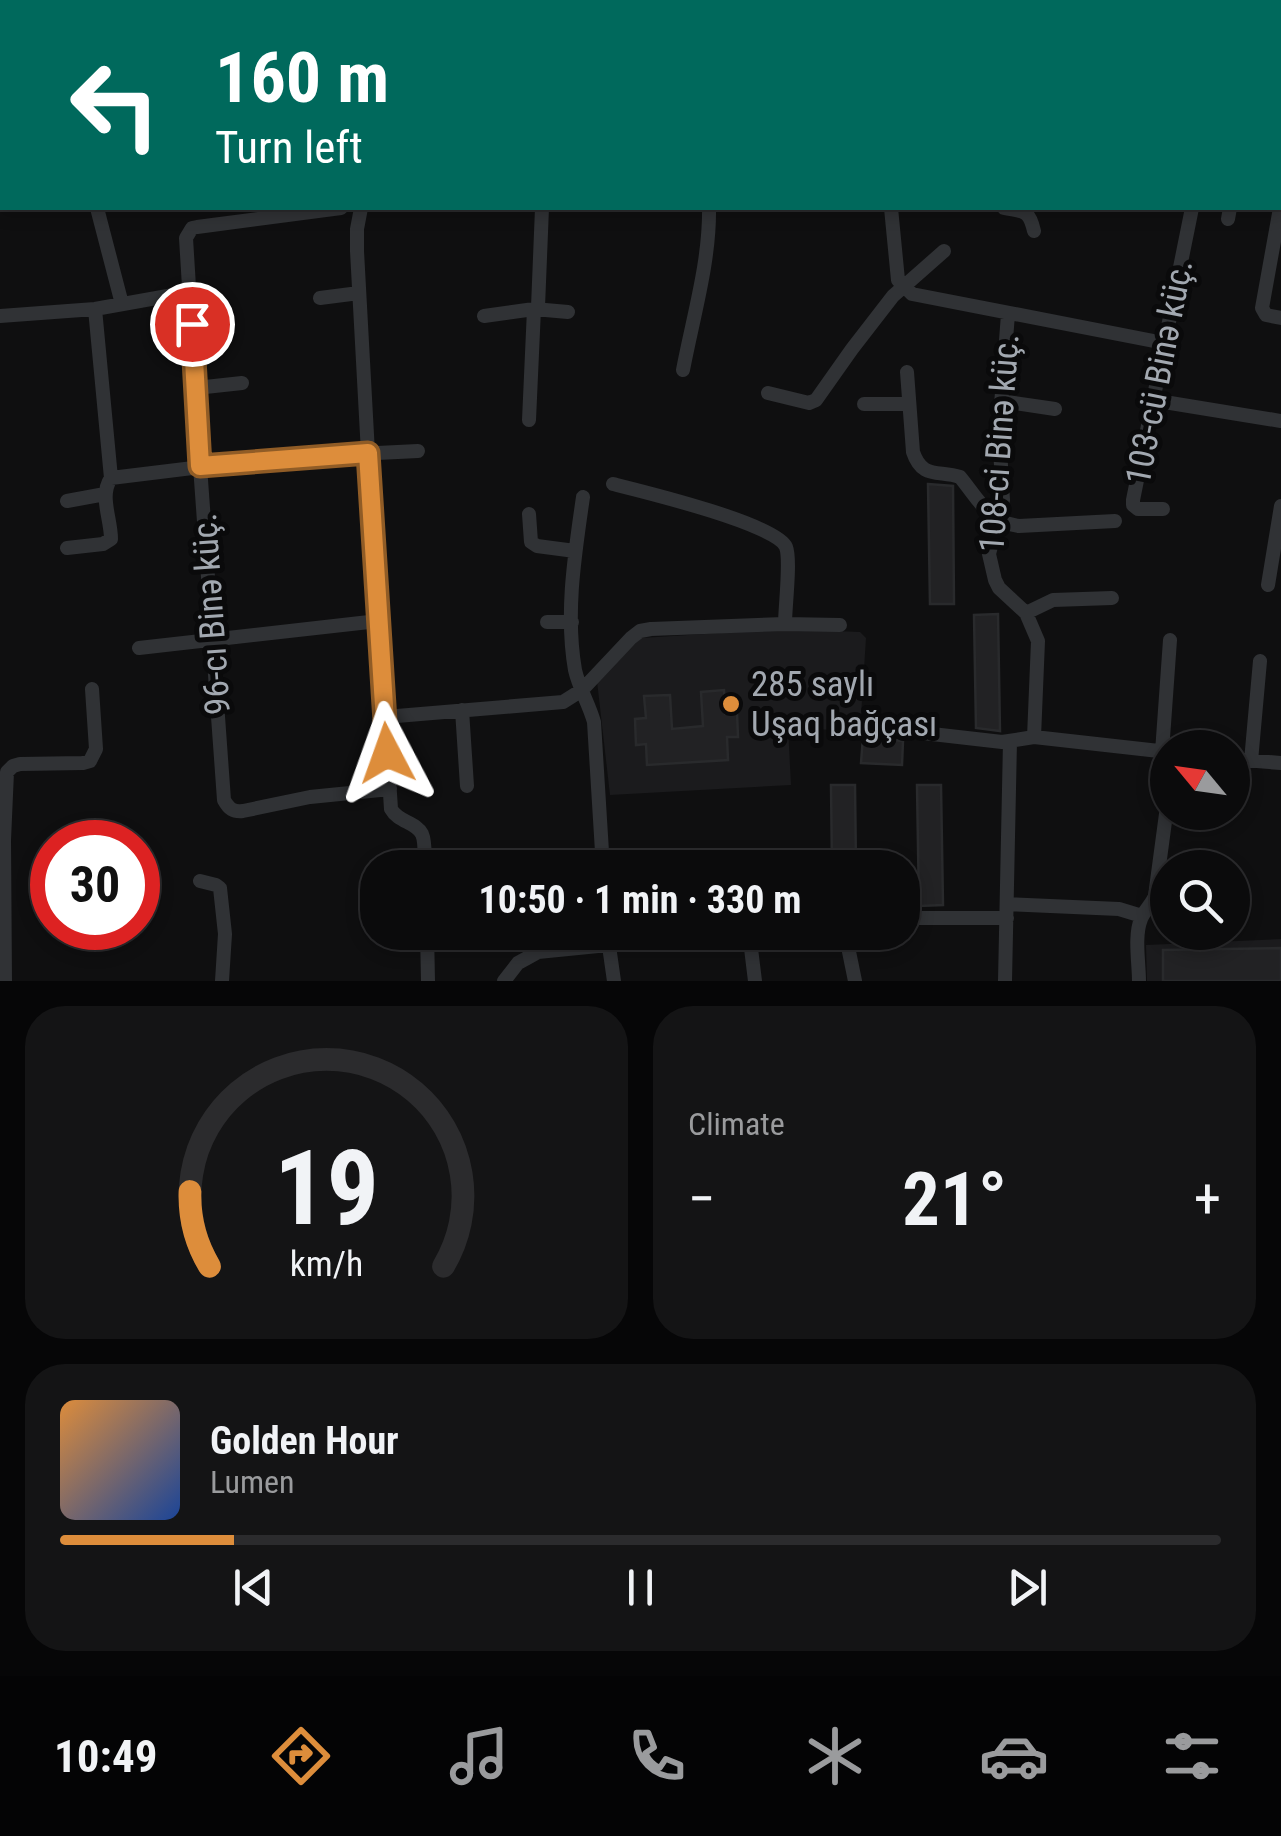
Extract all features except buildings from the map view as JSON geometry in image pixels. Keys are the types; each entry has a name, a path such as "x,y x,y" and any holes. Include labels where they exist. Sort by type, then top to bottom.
{"street":[{"path":"98,210 122,304"},
{"name":"96-cı Binə küç.","path":"326,210 192,228 186,238 224,800 234,812 310,797 390,789"},
{"path":"361,210 357,230 368,453 390,789 393,814 421,831 424,850"},
{"path":"529,420 542,210"},
{"path":"683,370 704,258 708,210"},
{"path":"891,210 896,270 902,286 912,294 1164,343"},
{"path":"1013,210 1030,216 1034,231"},
{"name":"103-cü Binə küç.","path":"1163,509 1138,510 1133,504 1192,210"},
{"path":"1279,210 1262,308 1266,315 1281,318"},
{"path":"768,393 816,400 902,286 944,251"},
{"path":"0,316 95,309 190,292"},
{"path":"320,298 360,293"},
{"path":"66,548 109,542 111,528 104,494 111,478 95,309"},
{"path":"484,316 534,309 568,312"},
{"name":"108-ci Binə küç.","path":"1008,314 999,431 1003,500 989,554 999,588 1026,613 1038,641 1034,737"},
{"path":"906,372 913,452 916,462 928,472 960,477 996,520 1019,526 1115,521"},
{"path":"196,388 242,383"},
{"path":"1152,400 1281,422"},
{"path":"1001,402 1056,409"},
{"path":"864,404 908,404"},
{"path":"111,478 200,466 418,451"},
{"path":"613,484 741,521 780,538 788,550 785,624"},
{"path":"67,501 104,494"},
{"path":"584,496 575,550 574,665 594,722 602,850"},
{"path":"1268,585 1281,506"},
{"path":"529,514 531,542 575,550"},
{"path":"1026,613 1052,600 1112,598"},
{"path":"139,648 378,621"},
{"path":"547,622 572,622"},
{"path":"384,717 563,702 582,690 640,631 840,625"},
{"path":"1166,730 1170,640"},
{"path":"1260,661 1251,761 1281,763"},
{"path":"5,981 2,840 7,772 20,764 90,761 96,749 92,689"},
{"path":"462,710 467,786"},
{"path":"862,726 957,738 1010,741 1034,737 1150,750"},
{"path":"1005,981 1010,741"},
{"path":"1139,981 1138,931 1155,896 1164,830"},
{"path":"200,881 220,888 225,934 222,981"},
{"path":"920,917 1119,908 1142,916"},
{"path":"427,950 428,981"},
{"path":"504,981 518,963 549,950"},
{"path":"610,950 614,981"},
{"path":"751,950 755,981"},
{"path":"848,950 855,981"}],"shaded area":[{"name":"285 saylı Uşaq bağçası","path":"784,629 860,632 866,638 860,732 788,727 791,785 610,795 597,681 641,638"},
{"path":"1281,939 1281,981 1147,981 1146,945 1150,945 1150,950 1250,950 1250,940"}],"place":[{"name":"285 saylı Uşaq bağçası","path":"731,704"}],"route":[{"path":"192,324 200,466 368,453 387,753"}]}
